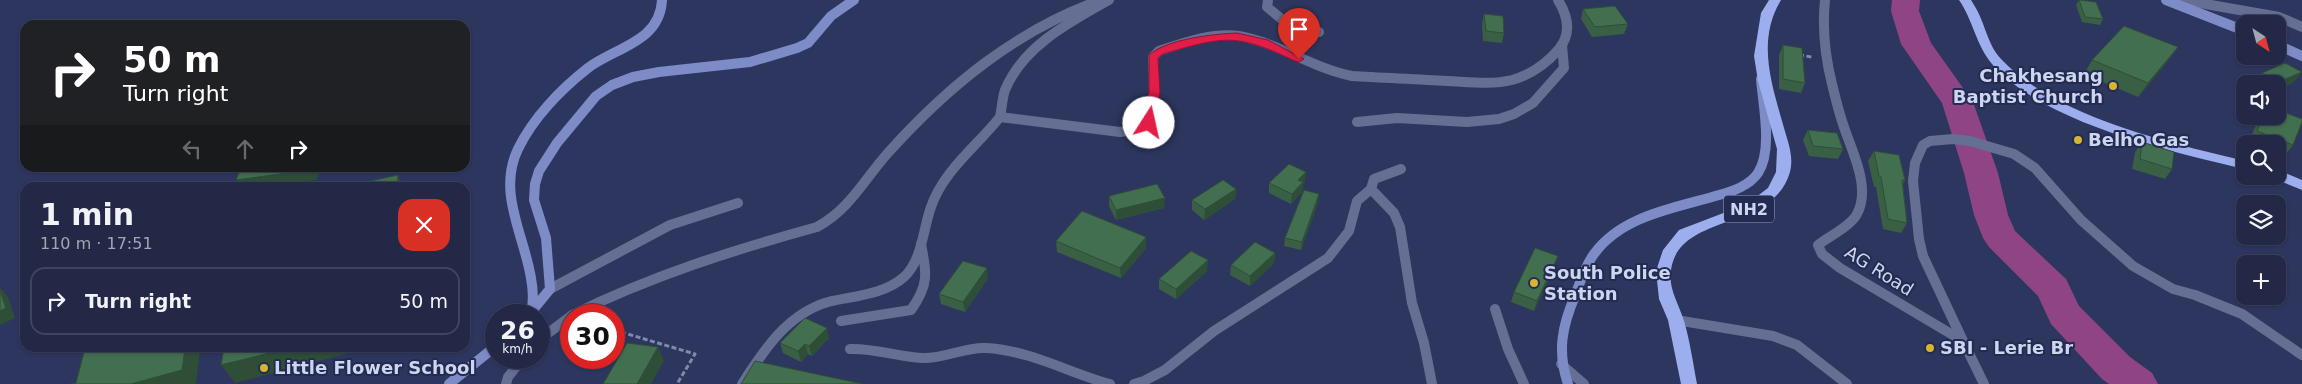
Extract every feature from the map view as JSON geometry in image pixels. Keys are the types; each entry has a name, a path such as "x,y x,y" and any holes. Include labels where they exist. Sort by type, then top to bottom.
{"highway":[{"name":"NH2","path":"1689,384 1676,320 1666,299 1663,271 1670,250 1684,234 1752,207 1773,191 1783,172 1784,149 1764,81 1760,56 1767,13 1775,0"},
{"path":"1965,0 1974,10 1983,36 1996,61 2035,92 2063,107 2102,123 2155,141 2236,163"},
{"path":"2286,178 2302,185"}],"main road":[{"path":"530,304 531,273 510,194 510,173 518,148 554,100 574,81 601,60 649,33 657,22 662,0"},
{"path":"538,304 550,289 546,238 534,200 535,184 539,171 557,143 596,96 612,85 633,77 659,72 750,62 797,48 808,43 831,16 854,0"},
{"path":"2166,0 2236,27"},
{"path":"2286,49 2302,56"},
{"path":"1568,384 1561,364 1559,346 1565,317 1592,256 1610,235 1638,220 1724,193 1752,181 1760,168 1767,129 1762,107 1760,56"},
{"path":"449,384 485,355"}],"street":[{"path":"593,304 707,258 817,227 830,221 842,210 864,181 904,136 990,58 1022,36 1053,19 1101,0"},
{"path":"742,384 770,342 795,317 816,306 888,287 904,277 914,263 934,196 958,163 1000,117 1004,92 1022,63 1068,23 1109,0"},
{"path":"1268,0 1266,7 1274,17 1293,26 1319,32"},
{"path":"1000,117 1120,132 1138,129 1149,123 1154,92 1153,57 1160,51 1210,37 1237,36 1252,39 1323,68 1352,76 1482,83 1502,82 1520,77 1540,66 1562,45 1568,36 1570,24 1567,11 1558,0"},
{"name":"AG Road","path":"1825,0 1822,20 1827,60 1838,110 1858,170 1862,202 1856,216 1818,245 1822,254 1840,268 1963,341"},
{"path":"2183,0 2271,15 2302,27"},
{"path":"1358,122 1402,118 1488,121 1510,116 1529,106 1547,89 1564,68 1562,45"},
{"path":"1984,384 1926,263 1919,239 1913,181 1915,162 1924,145 1930,141 1953,139 1970,141 2014,154 2036,168 2081,220 2132,266 2173,289 2195,295 2242,314 2302,355"},
{"path":"1134,384 1157,375 1213,331 1328,258 1343,242 1352,224 1353,207 1361,195 1370,189 1374,179 1401,169"},
{"path":"1370,189 1394,213 1400,227 1412,303 1424,343 1432,384"},
{"path":"550,289 670,225 738,203"},
{"path":"841,321 911,310 927,286 921,241"},
{"path":"1495,309 1508,349 1524,384"},
{"path":"1676,320 1773,336 1797,345 1847,384"},
{"path":"550,332 560,324"},
{"path":"850,349 866,347 921,358 945,357 983,348 1004,349 1033,357 1095,381 1110,384"},
{"path":"1561,364 1584,384"},
{"path":"506,384 508,377 514,369"}],"path":[{"path":"1789,54 1827,60"},
{"path":"625,333 695,354 677,384"}],"building":[{"path":"2079,0 2096,2 2103,19 2085,17"},
{"path":"1615,6 1628,24 1595,27 1583,9"},
{"path":"1484,14 1503,16 1504,33 1486,31"},
{"name":"Chakhesang Baptist Church","path":"2124,26 2178,47 2148,83 2092,60"},
{"path":"1783,45 1802,48 1805,83 1783,79"},
{"path":"2286,64 2302,72 2286,79 2286,75 2266,75 2262,73"},
{"path":"2286,113 2302,119 2293,145 2286,142 2286,135 2267,135 2257,131 2259,125 2286,125"},
{"path":"1808,130 1837,133 1843,149 1813,146"},
{"path":"2142,142 2174,152 2172,169 2140,159"},
{"path":"1874,151 1899,155 1905,180 1902,180 1907,223 1888,219 1881,177 1879,176"},
{"path":"1289,164 1306,172 1298,180 1303,182 1292,194 1269,183"},
{"path":"239,172 295,172 236,180"},
{"path":"398,175 397,182 366,182"},
{"path":"1223,180 1236,189 1205,209 1192,200"},
{"path":"1157,184 1165,198 1116,210 1109,196"},
{"path":"1304,190 1319,194 1302,242 1285,238"},
{"path":"1082,211 1146,237 1120,268 1056,241"},
{"path":"1255,242 1275,253 1250,276 1231,265"},
{"name":"South Police Station","path":"1535,248 1558,256 1537,301 1514,292"},
{"path":"1191,251 1208,260 1176,289 1159,279"},
{"path":"963,261 987,268 963,302 939,294"},
{"path":"0,291 6,308 0,311"},
{"path":"805,318 827,328 809,346 805,344 798,351 780,343"},
{"path":"627,343 658,347 637,384 603,384 612,369 625,369 625,346"},
{"path":"84,352 184,352 182,370 131,384 70,384 76,383"},
{"path":"223,352 274,352 221,365"},
{"path":"755,361 863,384 741,384"}],"waterway":[{"path":"1906,0 1905,11 1916,44 1957,102 1981,173 1991,215 2001,238 2053,289 2064,314 2116,368 2138,384"}],"place":[{"name":"Chakhesang Baptist Church","path":"2113,86"},
{"name":"Belho Gas","path":"2078,140"},
{"name":"South Police Station","path":"1534,283"},
{"name":"SBI - Lerie Br","path":"1930,348"},
{"name":"Little Flower School","path":"264,368"}],"route":[{"path":"1149,123 1154,92 1153,57 1160,51 1210,37 1237,36 1264,42 1299,59"}]}
